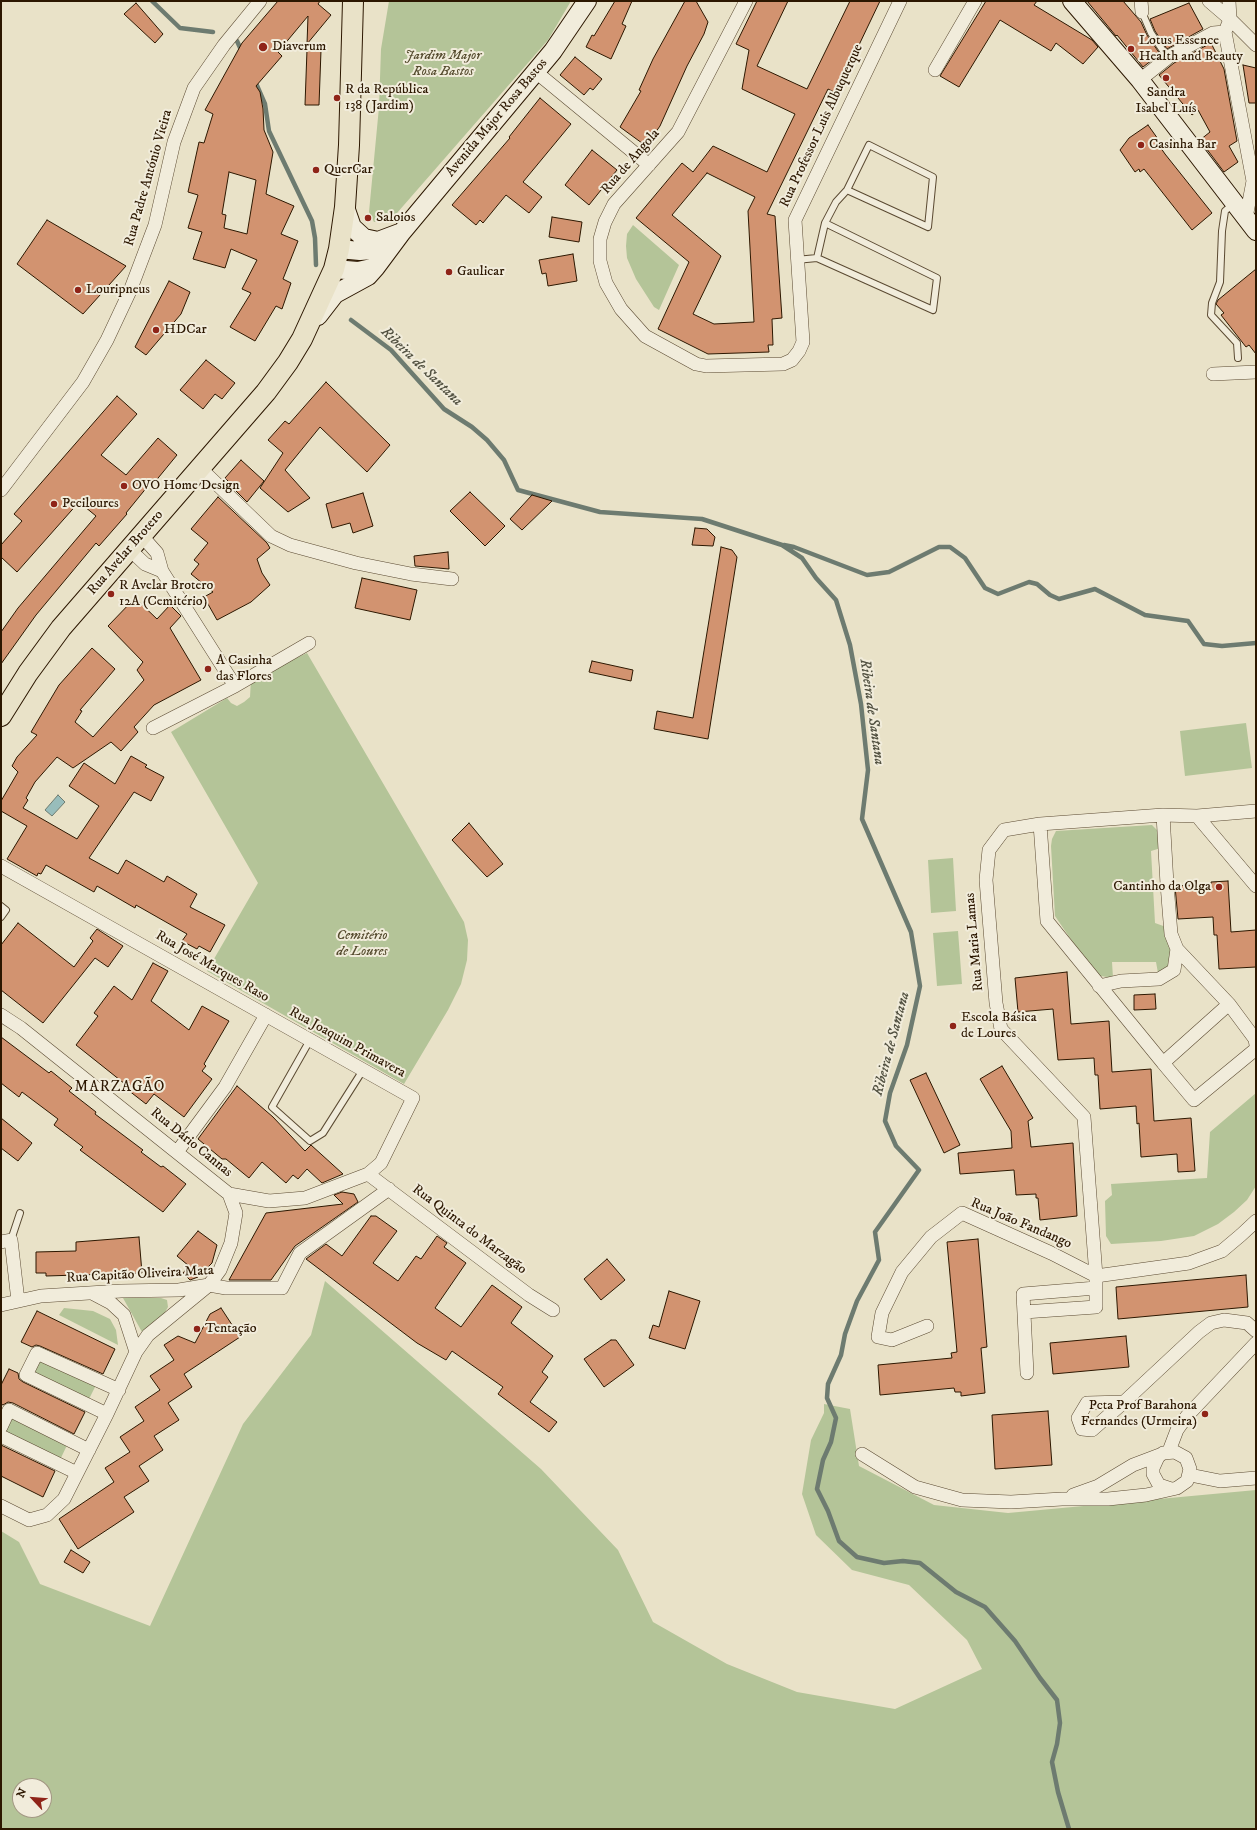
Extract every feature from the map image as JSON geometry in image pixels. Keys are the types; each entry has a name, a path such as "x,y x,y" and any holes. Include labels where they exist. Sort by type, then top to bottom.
{"main road":[{"name":"Rua Avelar Brotero","path":"1,716 28,673 61,628 266,392 288,362 302,338 334,269 339,249 345,207 349,137 353,1"}],"street":[{"name":"Rua Padre António Vieira","path":"1,490 83,382 107,340 130,291 155,225 174,142 194,88 224,45 260,1"},
{"name":"Avenida Major Rosa Bastos","path":"402,232 553,51 587,1"},
{"name":"Rua de Angola","path":"653,341 645,336 621,309 606,283 600,261 600,239 605,222 614,204 678,132 746,1"},
{"name":"Rua Professor Luis Albuquerque","path":"653,341 696,364 706,366 783,364 792,360 799,352 803,342 796,260 795,220 900,1"},
{"path":"935,70 975,1"},
{"path":"1072,1 1140,80 1251,224"},
{"path":"1209,1 1256,44"},
{"path":"1229,1 1230,19 1225,32 1253,180 1251,224"},
{"path":"1140,80 1168,58 1213,33 1225,32"},
{"path":"536,72 649,165"},
{"path":"345,207 352,227 364,238 378,242 402,232"},
{"path":"339,249 360,252 383,249 402,232"},
{"path":"302,338 334,294 368,276 402,232"},
{"path":"334,269 358,271 376,267"},
{"path":"1213,374 1256,372"},
{"path":"200,468 271,536 290,545 356,563 411,574 452,579"},
{"path":"135,542 145,564 162,571"},
{"path":"135,542 156,553 162,571 235,686"},
{"path":"153,728 235,686 309,643"},
{"name":"Rua Maria Lamas","path":"1024,1312 1096,1307 1096,1282 1084,1117 1001,1029 996,1003 986,880 989,850 1004,830 1040,824 1163,815 1197,816 1256,811"},
{"path":"1163,815 1166,884 1171,934 1177,949 1229,1004 1255,1039 1256,1045"},
{"path":"1197,816 1256,886"},
{"path":"1040,824 1047,921 1194,1100 1256,1049"},
{"name":"Rua José Marques Raso","path":"1,866 266,1015 225,1087 177,1152"},
{"path":"1099,986 1121,981 1159,979 1174,970 1177,949"},
{"path":"1163,1063 1229,1004"},
{"name":"Rua Dário Cannas","path":"1,1014 229,1194 269,1201 305,1198 368,1174 381,1163 413,1098"},
{"name":"Rua Joaquim Primavera","path":"266,1015 413,1098"},
{"name":"Rua Quinta do Marzagão","path":"368,1174 529,1295 553,1310"},
{"name":"Rua Capitão Oliveira Mata","path":"1,1305 41,1296 179,1290 209,1285 226,1288 282,1288 300,1253 389,1189"},
{"name":"Rua Dário Cannas","path":"1,1506 29,1520 47,1515 64,1499 119,1390 136,1352 148,1335 209,1285 220,1270 231,1243 236,1213 229,1194"},
{"name":"Rua João Fandango","path":"927,1326 892,1340 878,1337 882,1313 902,1272 931,1237 962,1213 1051,1253 1096,1282"},
{"path":"1027,1373 1023,1294 1096,1282 1189,1263 1222,1251 1242,1235 1256,1221"},
{"path":"6,1241 18,1301"},
{"path":"92,1293 111,1303 124,1315 136,1352"},
{"path":"1124,1402 1199,1332 1211,1323 1224,1320 1247,1323 1256,1331"},
{"path":"1171,1489 1159,1485 1153,1474 1155,1462 1166,1452 1177,1430 1187,1416 1256,1343"},
{"path":"107,1414 26,1375 37,1353 119,1390"},
{"path":"1,1427 9,1410 89,1450"},
{"path":"1,1436 77,1473"},
{"path":"862,1454 915,1487 962,1500 1011,1502 1062,1499 1108,1499 1146,1495 1182,1485 1190,1475 1189,1463 1181,1454 1166,1452 1133,1465 1098,1486 1062,1499"},
{"path":"1190,1475 1220,1481 1256,1478"}],"lane":[{"path":"1142,6 1151,33 1168,58"},
{"path":"817,258 825,223 836,202 847,190 869,145 933,177 928,227 847,190"},
{"path":"1234,203 1225,211 1222,231 1220,282 1212,303 1211,314 1237,343 1238,358"},
{"path":"796,260 817,258 933,310 938,278 825,223"},
{"path":"1,906 6,910 1,917"},
{"path":"310,1040 272,1108 310,1141 323,1133 363,1070"},
{"path":"6,1241 20,1213"}],"green space":[{"name":"Jardim Major Rosa Bastos","path":"389,1 571,1 548,40 397,213 385,220 374,222 369,212 379,107 381,49"},
{"path":"633,225 679,265 659,310 654,307 636,279 627,258 627,234"},
{"name":"Cemitério de Loures","path":"307,653 464,922 468,940 467,960 461,984 448,1010 404,1084 207,971 258,883 171,732 227,698 231,703 237,706 244,702 250,697 251,679"},
{"path":"1246,723 1252,768 1185,776 1180,731"},
{"path":"1152,825 1157,830 1161,848 1151,851 1155,923 1166,927 1171,938 1171,962 1166,969 1158,973 1156,962 1112,962 1113,978 1095,975 1055,916 1051,846 1052,839 1056,831"},
{"path":"953,858 956,911 931,913 928,860"},
{"path":"958,931 962,984 937,986 933,933"},
{"path":"1256,1093 1256,1186 1247,1200 1218,1224 1194,1236 1161,1241 1111,1244 1106,1236 1105,1201 1112,1195 1111,1184 1207,1178 1210,1132"},
{"path":"325,1281 541,1469 618,1550 653,1622 727,1664 797,1692 895,1709 982,1669 967,1640 909,1585 852,1570 816,1535 802,1494 811,1440 824,1413 824,1404 850,1409 859,1466 934,1505 1008,1513 1256,1490 1256,1829 1,1829 1,1531 19,1542 40,1584 150,1626 243,1424 311,1335"},
{"path":"123,1298 161,1298 167,1300 168,1307 164,1314 142,1332"},
{"path":"64,1308 93,1311 110,1319 116,1330 118,1345 59,1315"},
{"path":"39,1354 97,1383 87,1403 29,1375"},
{"path":"9,1413 69,1441 59,1462 1,1435"}],"water":[{"path":"58,795 65,802 52,816 45,810"}],"building":[{"path":"278,1 320,1 318,4 331,15 307,44 308,16 278,52 282,56 256,86 260,92 263,109 264,130 273,152 266,194 294,206 281,234 298,241 283,279 291,283 282,309 276,306 255,341 230,327 251,293 242,289 257,260 231,249 225,268 193,259 202,232 188,228 198,195 188,192 199,142 204,143 213,114 205,110 242,43","holes":["229,172 256,180 247,234 224,228 226,215 222,214"]},
{"path":"615,1 632,1 622,24 626,26 611,59 586,47 592,35 594,36"},
{"path":"685,1 696,1 708,22 704,34 687,66 660,126 646,146 620,127 641,91 639,90 653,59"},
{"path":"757,1 788,1 757,66 807,89 850,1 880,1 836,93 828,89 767,214 775,216 782,318 772,319 773,345 768,345 769,352 708,354 658,329 689,262 636,218 682,163 693,172 713,146 767,172 795,114 742,89 749,50 736,44","holes":["707,173 755,197 748,211 754,322 714,324 693,314 721,256 672,215"]},
{"path":"986,1 1037,1 1034,5 1092,40 1098,47 1083,64 1056,43 1051,51 1000,20 959,87 940,76"},
{"path":"1087,1 1123,1 1141,22 1147,35 1160,54 1143,67"},
{"path":"136,3 163,34 155,43 124,14"},
{"path":"1189,3 1203,29 1167,49 1155,31 1150,19"},
{"path":"1211,43 1224,69 1237,141 1229,146 1238,162 1224,172 1200,140 1210,132 1198,110 1192,115 1159,75 1174,63"},
{"path":"307,50 321,50 319,105 305,105"},
{"path":"575,57 602,79 593,90 590,88 584,95 560,75"},
{"path":"1243,65 1256,68 1256,103 1249,103"},
{"path":"540,98 571,124 523,182 542,197 529,213 506,195 483,223 480,220 476,225 452,205 510,138 509,137"},
{"path":"1148,125 1158,139 1156,141 1165,154 1212,213 1192,230 1144,169 1140,172 1139,169 1135,172 1120,150 1129,138"},
{"path":"592,150 617,170 589,205 565,185"},
{"path":"552,217 582,222 579,242 549,237"},
{"name":"Louripneus","path":"47,220 126,266 83,314 17,264"},
{"path":"573,254 577,281 548,286 546,273 542,274 539,260"},
{"path":"1256,269 1256,354 1249,345 1246,347 1221,315 1224,313 1216,304 1218,300"},
{"name":"HDCar","path":"169,281 190,292 181,314 146,355 135,347"},
{"path":"206,360 235,383 222,399 215,394 203,409 180,390"},
{"path":"326,382 390,445 367,472 320,427 285,470 310,498 288,512 260,488 283,453 268,440 285,421 289,424"},
{"path":"117,396 137,414 101,455 126,475 158,438 177,455 154,483 152,481 126,513 127,514 99,546 96,543 36,615 1,664 1,632 18,608 96,516 79,502 17,572 1,557 1,545 22,521 14,514"},
{"path":"241,460 264,481 247,502 225,478"},
{"path":"470,492 505,526 485,546 450,511"},
{"path":"363,493 373,526 353,533 350,523 332,528 326,504"},
{"path":"532,495 552,501 522,530 510,519"},
{"path":"218,497 267,543 270,548 257,559 262,573 270,585 251,602 217,620 204,597 213,592 191,574 199,564 194,560 208,543 191,529"},
{"path":"695,528 707,529 715,537 713,546 692,545"},
{"path":"721,547 732,550 737,557 708,739 654,729 657,711 693,718"},
{"path":"448,552 449,569 415,566 414,556"},
{"path":"362,578 417,590 410,620 355,608"},
{"path":"135,598 157,619 170,605 181,616 170,628 201,680 154,705 134,727 138,732 121,751 111,742 73,768 57,757 35,782 26,798 28,800 23,808 77,839 99,806 69,786 84,763 115,784 131,756 147,765 145,767 164,777 151,801 134,792 89,858 118,874 126,860 164,882 167,876 197,894 190,907 225,925 210,952 199,946 197,949 182,941 187,934 136,905 135,908 97,886 94,892 46,865 41,874 38,873 37,876 7,859 27,826 1,811 1,801 18,772 12,766 17,757 37,735 31,732 59,685 92,648 115,669 80,710 82,711 75,722 93,737 144,680 137,670 143,662 108,626"},
{"path":"592,661 633,670 631,681 589,672"},
{"path":"469,823 503,864 487,877 452,840"},
{"path":"1228,881 1231,932 1256,930 1256,967 1219,969 1217,935 1214,935 1213,917 1178,919 1175,886 1211,884 1211,882"},
{"path":"18,923 74,967 93,941 90,938 97,929 123,946 108,967 95,958 43,1023 1,990 1,945"},
{"path":"153,963 168,971 151,1001 189,1030 202,1006 229,1021 204,1064 206,1066 202,1071 212,1079 184,1117 154,1094 146,1104 128,1090 130,1088 76,1045 98,1016 94,1013 114,986 132,1000"},
{"path":"1067,972 1071,1024 1109,1021 1112,1072 1151,1069 1154,1121 1191,1118 1195,1171 1178,1172 1177,1154 1141,1157 1139,1123 1137,1124 1136,1106 1100,1109 1098,1075 1095,1075 1094,1058 1058,1060 1053,1009 1018,1012 1015,978"},
{"path":"1155,994 1156,1009 1134,1010 1134,995"},
{"path":"1,1037 49,1073 51,1071 72,1088 69,1091 96,1112 95,1114 143,1150 141,1152 161,1167 163,1166 186,1184 163,1212 80,1150 83,1147 54,1125 58,1119 22,1092 19,1097 1,1083"},
{"path":"1002,1066 1033,1118 1028,1121 1031,1147 1073,1143 1077,1216 1040,1220 1038,1198 1036,1198 1036,1194 1016,1195 1014,1170 960,1174 958,1153 1012,1148 1011,1131 980,1079"},
{"path":"926,1073 960,1145 944,1153 910,1080"},
{"path":"237,1086 273,1117 305,1151 311,1145 343,1174 322,1183 307,1169 298,1179 293,1175 286,1183 262,1162 249,1178 226,1159 222,1159 198,1139"},
{"path":"1,1118 32,1143 18,1161 1,1148"},
{"path":"342,1192 354,1194 358,1202 295,1246 271,1280 229,1280 266,1213 343,1204 334,1195"},
{"path":"371,1216 376,1216 397,1231 373,1263 398,1281 416,1256 421,1259 437,1236 447,1243 444,1247 466,1263 435,1308 461,1327 492,1285 522,1307 511,1323 553,1356 542,1372 548,1377 530,1402 557,1422 549,1432 498,1394 503,1387 452,1351 446,1360 417,1343 306,1259 326,1244 342,1256"},
{"path":"198,1231 217,1245 212,1263 198,1277 190,1280 183,1273 189,1266 177,1256"},
{"path":"139,1237 142,1273 46,1276 46,1273 36,1273 36,1252 76,1251 76,1242"},
{"path":"978,1239 987,1347 981,1348 985,1393 961,1396 961,1392 955,1392 954,1388 880,1395 878,1365 952,1358 951,1353 957,1352 947,1242"},
{"path":"607,1259 625,1280 601,1300 584,1279"},
{"path":"1246,1275 1248,1307 1118,1319 1116,1287"},
{"path":"669,1291 700,1301 685,1349 649,1338 653,1325 659,1327"},
{"path":"221,1308 240,1337 184,1374 192,1387 168,1403 179,1420 154,1436 163,1450 139,1466 149,1481 124,1497 134,1512 78,1549 59,1519 114,1482 105,1468 130,1452 120,1437 144,1421 135,1407 160,1390 150,1376 174,1360 164,1345 178,1336 195,1343 210,1314"},
{"path":"37,1311 115,1349 103,1374 40,1346 36,1345 32,1347 21,1342"},
{"path":"1126,1336 1129,1367 1053,1374 1050,1343"},
{"path":"611,1340 616,1340 634,1365 604,1387 584,1359"},
{"path":"9,1369 18,1373 19,1379 23,1382 85,1412 74,1434 13,1403 8,1402 3,1405 1,1404 1,1385"},
{"path":"1048,1411 1052,1465 995,1469 992,1415"},
{"path":"1,1445 55,1471 43,1497 1,1476"},
{"path":"71,1550 90,1562 83,1573 64,1562"}],"waterway":[{"path":"152,1 180,28 213,32"},
{"path":"237,41 242,52"},
{"path":"255,81 265,104 269,131 312,221 315,238 316,265"},
{"name":"Ribeira de Santana","path":"351,320 391,350 444,409 472,427 487,440 504,460 518,490 600,512 702,519 782,545 802,558 816,578 836,600 850,645 861,704 868,770 862,819 911,932 920,986 907,1045 890,1093 885,1121 896,1146 919,1170 875,1232 879,1260 857,1301 845,1334 841,1355 828,1384 827,1398 836,1418 831,1442 823,1460 817,1489 828,1511 839,1541 857,1557 884,1563 903,1561 920,1563 956,1592 985,1607 1015,1641 1057,1700 1060,1723 1057,1744 1052,1762 1058,1792 1069,1829"},
{"path":"784,545 794,547 867,575 889,572 939,547 950,547 965,558 985,588 998,594 1029,582 1037,584 1050,595 1059,599 1095,589 1145,615 1188,621 1204,644 1222,646 1256,643"}],"place":[{"name":"Diaverum","path":"263,47"},
{"name":"Lotus Essence Health and Beauty","path":"1131,49"},
{"name":"Sandra Isabel Luís","path":"1166,78"},
{"name":"R da República 138 (Jardim)","path":"337,98"},
{"name":"Casinha Bar","path":"1141,145"},
{"name":"QuerCar","path":"316,170"},
{"name":"Saloios","path":"368,218"},
{"name":"Gaulicar","path":"449,272"},
{"name":"Louripneus","path":"78,290"},
{"name":"HDCar","path":"156,330"},
{"name":"OVO Home Design","path":"124,486"},
{"name":"Peciloures","path":"54,504"},
{"name":"R Avelar Brotero 12A (Cemitério)","path":"111,594"},
{"name":"A Casinha das Flores","path":"208,669"},
{"name":"Cantinho da Olga","path":"1219,887"},
{"name":"Escola Básica de Loures","path":"953,1026"},
{"name":"Tentação","path":"197,1329"},
{"name":"Pcta Prof Barahona Fernandes (Urmeira)","path":"1205,1414"}],"district":[{"name":"MARZAGÃO","path":"120,1088"}]}
